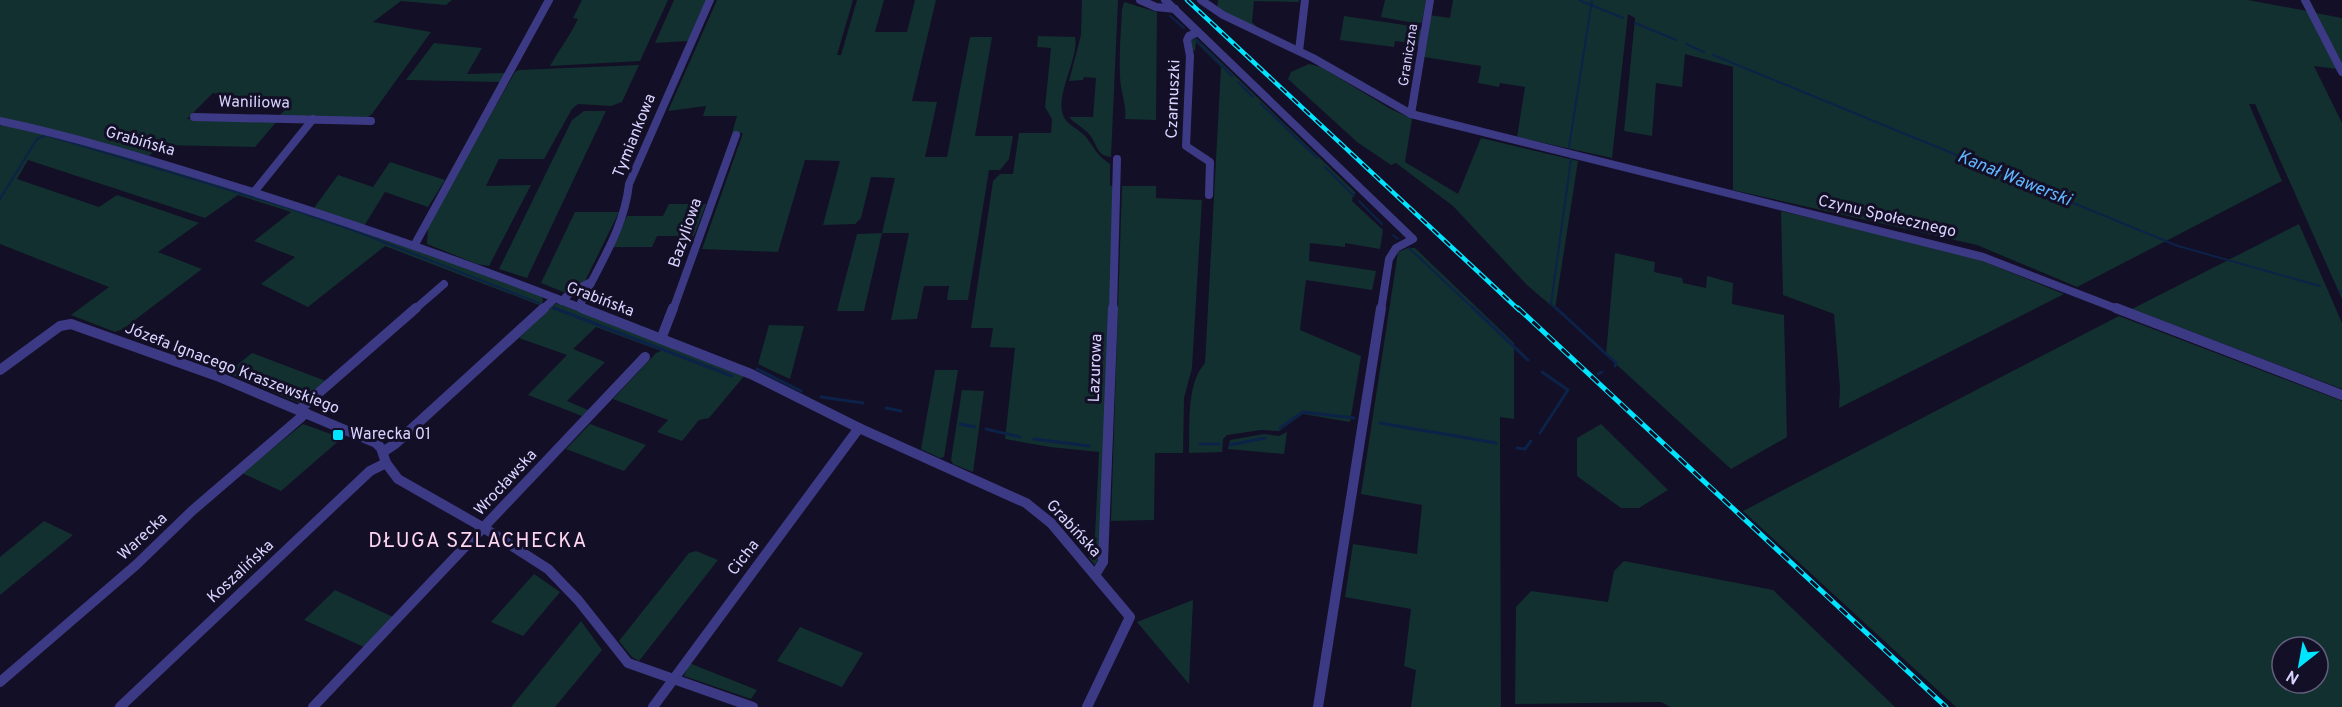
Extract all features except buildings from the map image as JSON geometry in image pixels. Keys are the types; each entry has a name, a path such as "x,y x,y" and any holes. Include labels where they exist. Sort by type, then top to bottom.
{"street":[{"path":"414,246 549,0"},
{"name":"Tymiankowa","path":"579,307 620,225 628,198 629,184 710,0"},
{"path":"1140,0 1156,7 1175,9"},
{"path":"1165,0 1413,239 1396,248 1389,259 1318,707"},
{"name":"Czynu Społecznego","path":"1201,0 1213,9 1299,51 1411,114 1983,257 2342,395"},
{"path":"1213,9 1214,0"},
{"path":"1299,51 1305,0"},
{"name":"Graniczna","path":"1411,114 1430,0"},
{"path":"2305,0 2342,72"},
{"name":"Czarnuszki","path":"1198,32 1189,36 1187,40 1190,56 1186,146 1210,162 1209,195"},
{"name":"Waniliowa","path":"194,117 371,121"},
{"name":"Waniliowa","path":"254,192 314,119"},
{"name":"Grabińska","path":"0,121 135,155 254,192 414,246 558,299 751,374 859,428 1026,503 1051,523 1130,618 1087,707"},
{"name":"Bazyliowa","path":"661,339 689,270 736,135"},
{"name":"Lazurowa","path":"1095,575 1103,562 1117,159"},
{"name":"Tymiankowa","path":"558,299 589,283"},
{"name":"Warecka","path":"0,682 136,565 193,510 444,284"},
{"path":"558,299 395,444 383,452 386,463 398,479 484,528 548,569 568,587 628,663 753,707"},
{"name":"Józefa Ignacego Kraszewskiego","path":"0,370 60,326 71,324 217,376 303,411 376,443 383,452"},
{"name":"Wrocławska","path":"313,707 645,357"},
{"name":"Cicha","path":"652,707 859,428"},
{"name":"Koszalińska","path":"120,707 370,471 386,463"}],"green space":[{"path":"0,0 452,0 446,5 401,1 373,22 431,32 372,114 365,119 279,116 287,108 213,93 187,119 277,121 255,147 160,145 149,156 0,117"},
{"path":"582,0 668,0 640,61 550,66 578,19 573,18"},
{"path":"674,0 706,0 688,41 655,43"},
{"path":"717,0 853,0 837,55 841,55 857,0 884,0 875,32 907,32 915,0 936,0 912,101 937,102 925,157 947,157 970,37 992,37 975,136 1013,136 1009,159 1000,170 989,170 968,300 947,300 949,286 924,286 917,319 891,320 909,233 882,233 895,178 871,177 861,218 855,224 823,225 840,161 805,160 778,252 702,249 743,133 732,133 737,116 703,116 706,106 668,111"},
{"path":"1082,0 1118,0 1111,157 1102,154 1089,134 1069,117 1093,117 1096,78 1084,77 1083,80 1069,81 1081,35"},
{"path":"1218,0 1299,0 1299,2 1254,1 1252,22 1263,33 1217,9"},
{"path":"1385,0 1426,0 1422,22 1419,24 1381,17"},
{"path":"1453,0 2248,0 2307,11 2337,69 2314,66 2342,123 2342,299 2255,104 2249,104 2282,181 2077,287 1977,245 1733,190 1733,67 1685,54 1682,87 1656,83 1652,136 1624,131 1635,18 1628,14 1612,158 1517,137 1525,87 1500,83 1499,87 1478,83 1481,66 1424,57 1429,15 1450,18"},
{"path":"1124,2 1157,12 1156,120 1125,119 1120,82 1120,42"},
{"path":"2315,13 2342,18 2342,66"},
{"path":"1344,16 1418,27 1421,30 1419,47 1416,44 1395,41 1394,47 1340,40"},
{"path":"1038,36 1075,37 1074,56 1064,90 1062,111 1065,119 1084,135 1110,164 1110,186 1115,186 1100,556 1095,565 1089,558 1090,553 1094,557 1099,452 1005,439 1015,348 990,347 993,328 971,328 993,181 1000,174 1013,174 1019,133 1051,133 1052,119 1045,107 1051,48 1037,47"},
{"path":"1194,36 1356,193 1352,201 1383,230 1380,249 1345,243 1345,247 1310,243 1309,261 1376,271 1372,290 1306,280 1300,330 1361,356 1350,422 1303,414 1279,431 1261,430 1227,435 1223,439 1222,452 1189,453 1192,393 1199,372 1205,363 1221,67 1196,42 1195,51 1192,50 1189,41"},
{"path":"434,43 482,48 467,74 505,73 500,82 406,80"},
{"path":"1309,64 1321,67 1389,108 1412,119 1405,162 1458,194 1481,138 1578,161 1555,309 1527,285 1453,206 1396,163 1391,165 1357,142 1288,79 1291,72"},
{"path":"639,65 622,102 611,106 578,104 572,109 544,159 499,159 486,186 531,185 489,266 477,264 427,244 428,226 515,72"},
{"path":"584,111 606,111 527,278 499,269 572,120"},
{"path":"0,126 44,133 294,206 542,296 543,302 539,305 385,246 308,307 261,284 295,257 254,241 291,212 238,195 205,218 28,160 17,179 99,207 117,195 199,223 158,252 202,269 123,329 115,332 71,315 109,287 0,244"},
{"path":"390,162 445,180 428,207 385,192 364,226 314,208 338,175 373,187"},
{"path":"1122,186 1156,186 1156,198 1202,200 1192,368 1184,398 1183,453 1155,453 1154,520 1111,521"},
{"path":"669,204 706,204 694,236 657,236 652,247 613,247 627,216 663,216"},
{"path":"1781,211 1970,256 2064,294 1839,408 1840,388 1834,314 1783,295"},
{"path":"575,212 619,212 585,281 566,293 541,283"},
{"path":"2299,224 2342,323 2342,389 2132,309"},
{"path":"882,233 864,311 837,311 857,234"},
{"path":"1415,248 1514,343 1514,419 1500,417 1501,707 1411,707 1416,670 1404,666 1411,609 1345,597 1353,544 1417,554 1422,505 1361,494 1398,252"},
{"path":"1615,253 1655,262 1654,272 1682,278 1683,283 1706,288 1707,276 1733,283 1732,304 1784,315 1787,437 1731,469 1606,355"},
{"path":"557,303 745,375 709,418 699,420 682,441 657,432 668,420 613,399 656,353 661,351 596,327 573,349 605,362 567,401 588,410 582,416 528,395 567,355 519,338"},
{"path":"2119,316 2342,401 2342,707 1956,707 1743,511"},
{"path":"769,325 804,326 790,379 758,364"},
{"path":"252,353 326,381 299,403 227,373"},
{"path":"935,370 958,370 944,457 940,458 921,449"},
{"path":"962,390 984,391 973,472 953,464 951,460"},
{"path":"303,424 342,438 281,491 242,473"},
{"path":"590,424 646,445 624,471 566,449"},
{"path":"1601,424 1668,490 1639,508 1621,508 1577,476 1577,438"},
{"path":"1287,432 1284,454 1228,449 1230,440 1264,434 1279,436"},
{"path":"44,521 73,535 0,595 0,557"},
{"path":"696,551 718,560 639,661 632,657 619,641 689,553"},
{"path":"1624,561 1773,590 1895,707 1670,707 1661,702 1515,704 1516,607 1531,591 1608,602 1614,571"},
{"path":"534,574 560,592 523,636 491,622"},
{"path":"335,590 393,617 364,647 304,620"},
{"path":"1193,600 1189,684 1137,622"},
{"path":"581,621 602,650 555,707 511,707"},
{"path":"800,627 863,653 842,687 777,661"},
{"path":"689,663 757,690 751,699 684,676"}],"waterway":[{"name":"Kanał Wawerski","path":"1579,0 1591,5"},
{"name":"Kanał Wawerski","path":"1591,5 1592,0"},
{"path":"1569,147 1591,5"},
{"name":"Kanał Wawerski","path":"1591,5 1623,18"},
{"path":"1170,16 1184,28"},
{"name":"Kanał Wawerski","path":"1635,23 1676,40"},
{"path":"1194,38 1232,76"},
{"name":"Kanał Wawerski","path":"1686,44 1704,52"},
{"name":"Kanał Wawerski","path":"1713,55 2178,246 2320,286"},
{"path":"1238,82 1253,97"},
{"path":"1261,104 1317,158"},
{"path":"0,199 37,139 46,135 286,207 355,231 539,303"},
{"path":"1557,310 1551,304 1571,159"},
{"path":"1325,167 1354,196"},
{"path":"1359,201 1382,224"},
{"path":"1393,235 1398,239"},
{"path":"1409,248 1475,310"},
{"path":"553,308 558,310"},
{"path":"554,308 732,376"},
{"path":"1473,308 1528,360"},
{"path":"1556,308 1616,363 1615,366"},
{"path":"757,369 801,391"},
{"path":"1540,433 1568,390 1542,372"},
{"path":"1598,374 1602,372"},
{"path":"821,397 863,403"},
{"path":"886,408 901,411"},
{"path":"1280,428 1303,412 1354,418"},
{"path":"1380,423 1496,443"},
{"path":"960,424 975,427"},
{"path":"986,429 1020,437"},
{"path":"1230,445 1265,438"},
{"path":"1034,439 1089,446"},
{"path":"1517,448 1525,449 1531,441"},
{"path":"1200,444 1219,444"}],"railway":[{"path":"1187,0 1519,310"},
{"path":"1518,308 1946,707"}],"place":[{"name":"Warecka 01","path":"338,435"}],"district":[{"name":"DŁUGA SZLACHECKA","path":"478,542"}]}
